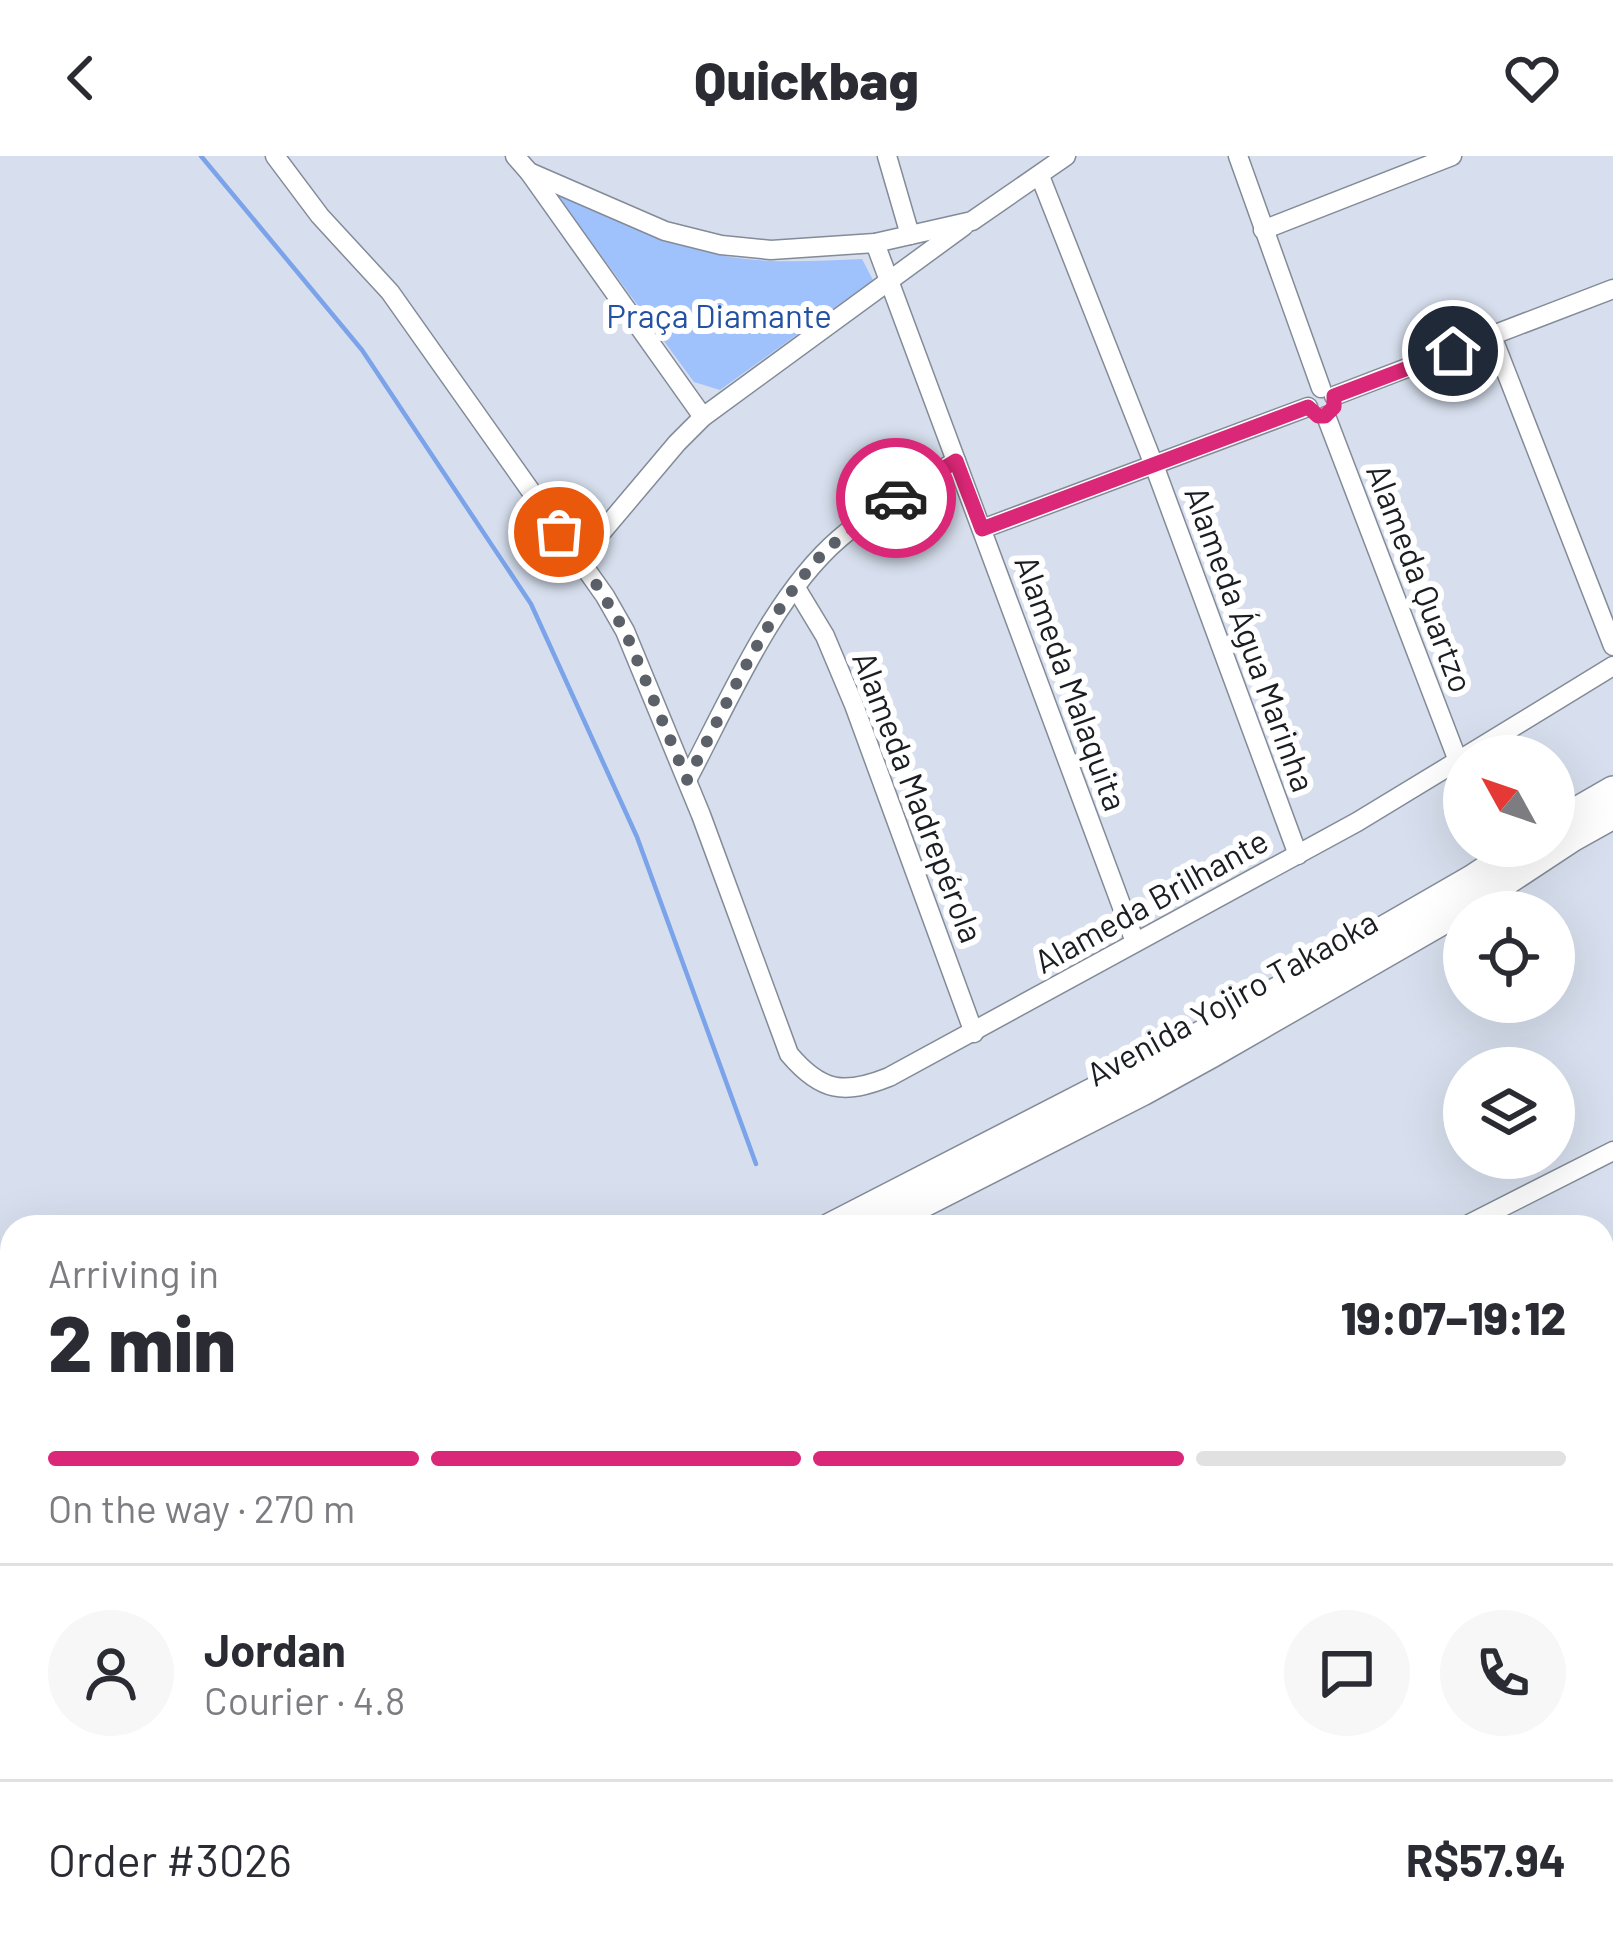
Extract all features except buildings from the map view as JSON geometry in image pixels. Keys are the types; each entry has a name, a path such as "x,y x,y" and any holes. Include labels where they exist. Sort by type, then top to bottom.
{"main road":[{"path":"1575,812 1613,790"},
{"name":"Avenida Yojiro Takaoka","path":"900,1215 1194,1064 1475,902 1613,815"},
{"name":"Avenida Yojiro Takaoka","path":"853,1215 1180,1047 1490,867"}],"street":[{"path":"275,156 320,216 390,292 580,558 625,631 687,780"},
{"path":"515,156 703,417"},
{"path":"887,156 910,236"},
{"path":"580,558 703,417 1066,156"},
{"path":"1238,156 1327,392"},
{"path":"1263,230 1452,156"},
{"path":"529,172 665,231 721,245 771,250 875,244 972,221"},
{"name":"Alameda Água Marinha","path":"1040,176 1154,465 1298,855"},
{"name":"Alameda Malaquita","path":"875,244 1135,942"},
{"path":"982,529 1317,411 1310,394 1492,336 1613,290"},
{"path":"1492,336 1613,646"},
{"name":"Alameda Quartzo","path":"1317,411 1453,735"},
{"path":"687,780 770,626 816,561 897,497 956,461"},
{"name":"Alameda Madrepérola","path":"796,588 824,636 854,705 974,1033"},
{"name":"Alameda Brilhante","path":"1500,735 1613,666"},
{"name":"Alameda Brilhante","path":"687,780 789,1054 819,1082 862,1088 974,1033 1443,770"},
{"path":"1487,1215 1613,1151"}],"green space":[{"name":"Praça Diamante","path":"553,190 691,248 767,261 862,259 873,280 720,390 694,382"}],"waterway":[{"path":"201,156 362,350 531,604 637,837 756,1164"}],"way so far":[{"path":"559,532 625,631 687,780 770,626 816,561 896,498"}],"route":[{"path":"896,498 956,461 982,529 1308,407 1325,416 1334,407 1334,396 1453,351"}]}
